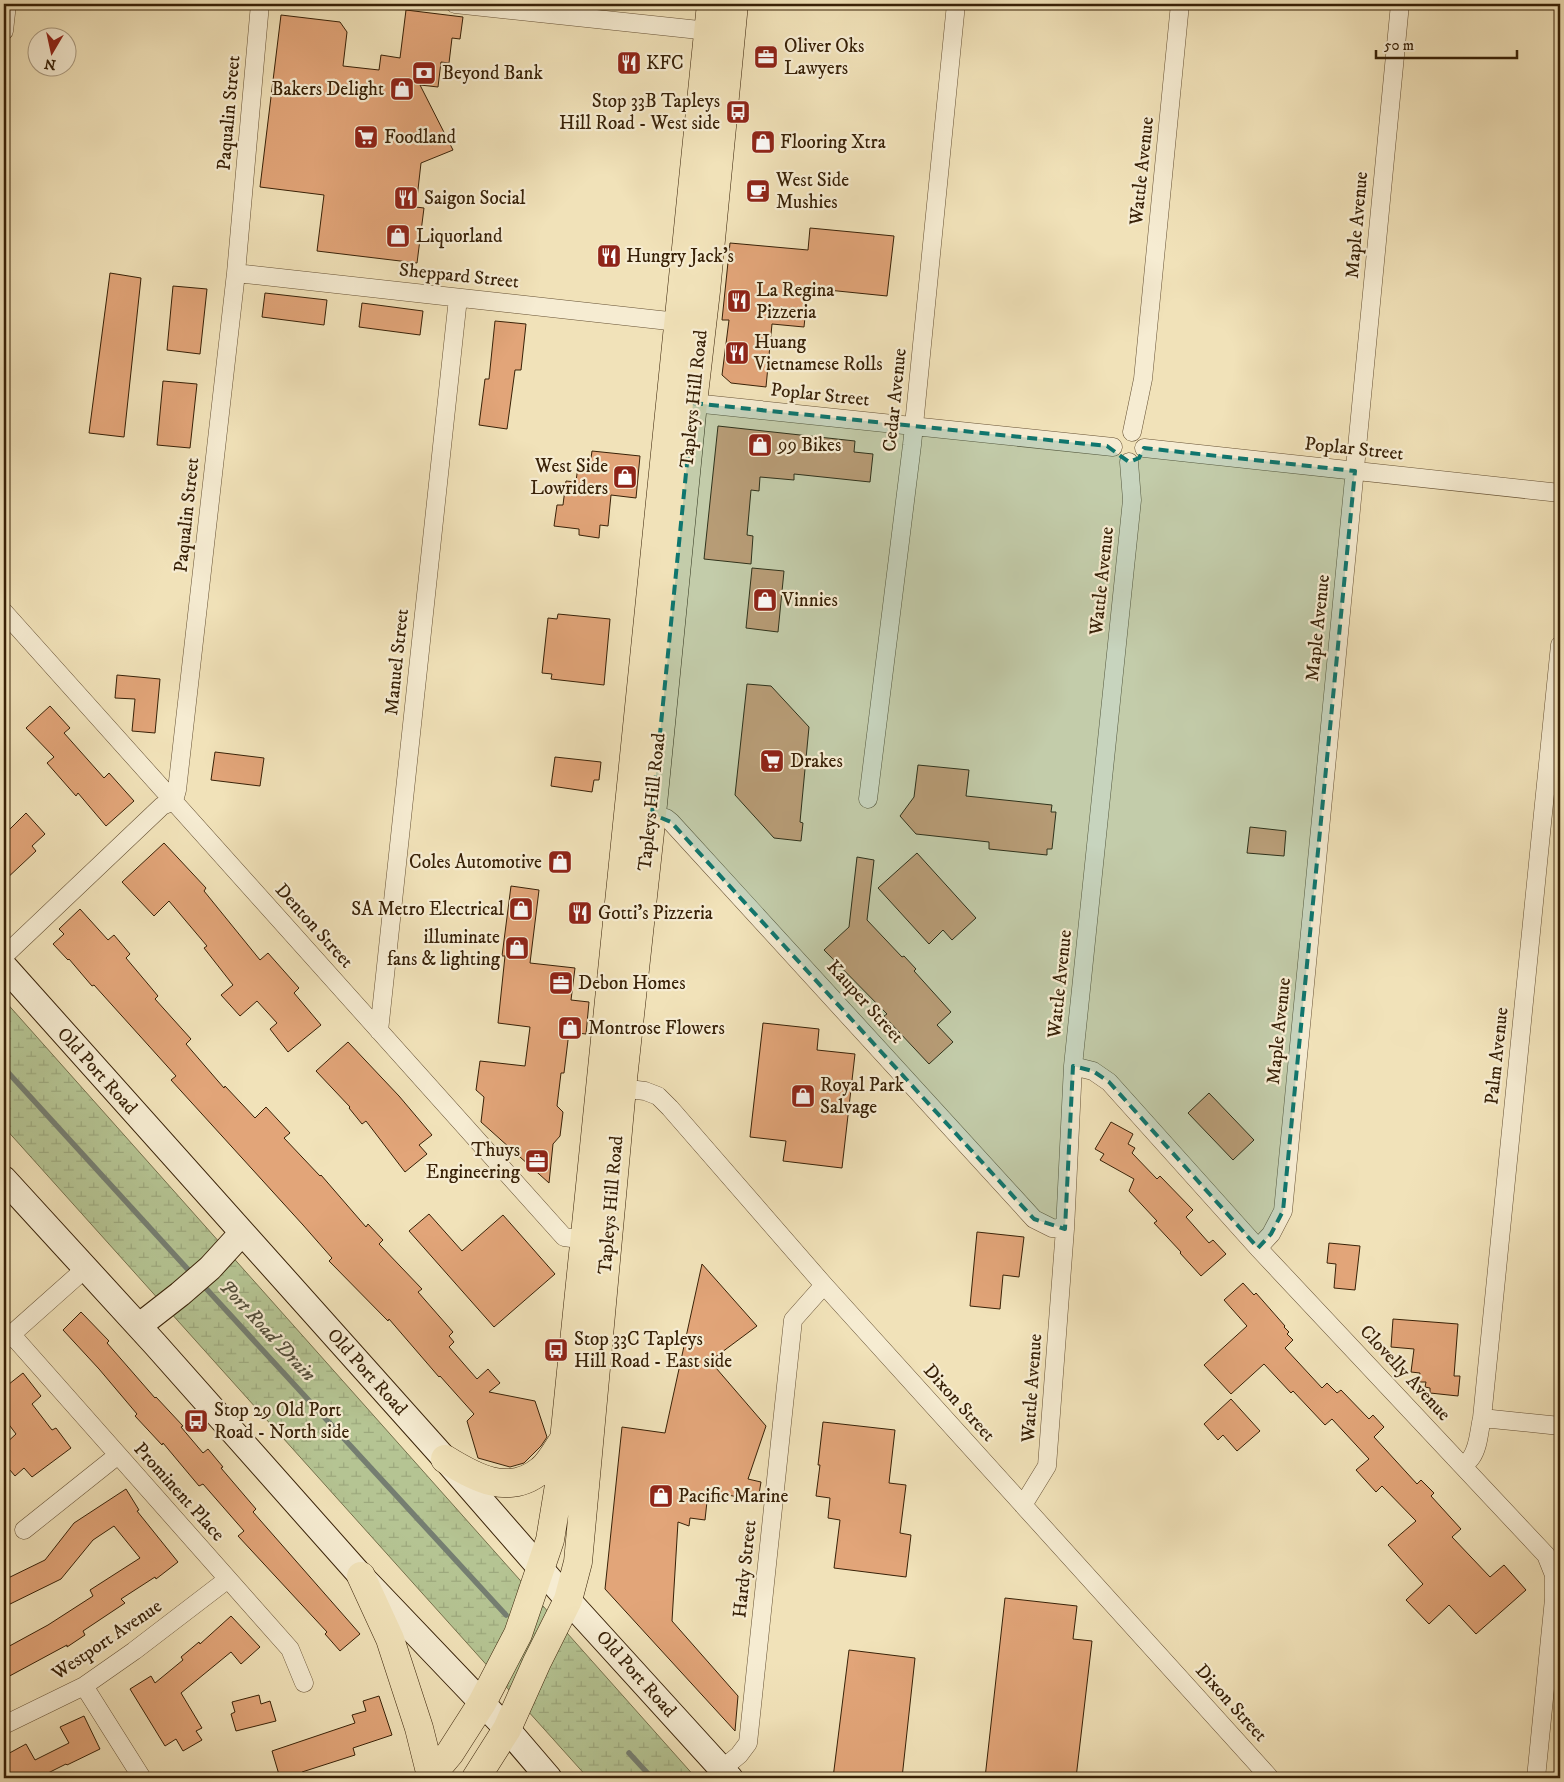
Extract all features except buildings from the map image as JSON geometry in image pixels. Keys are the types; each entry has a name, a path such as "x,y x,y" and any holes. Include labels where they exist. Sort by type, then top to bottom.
{"main road":[{"name":"Tapleys Hill Road","path":"507,1729 537,1662 568,1600 578,1562 596,1241 682,402 706,291 719,32 711,4"},
{"name":"Tapleys Hill Road","path":"682,402 678,322 719,32 734,4"},
{"name":"Old Port Road","path":"4,966 568,1600 726,1774"},
{"path":"4,1179 139,1326 361,1576 507,1729 549,1778"},
{"path":"139,1326 210,1268 241,1234"},
{"name":"Tapleys Hill Road","path":"482,1703 518,1634 550,1540 560,1479 564,1439 596,1241"},
{"path":"445,1460 472,1476 494,1483 510,1483 526,1480 541,1470 564,1439"},
{"path":"361,1576 390,1640 419,1728 430,1777"},
{"path":"430,1777 450,1753 482,1703"},
{"path":"476,1778 507,1729"}],"street":[{"path":"4,31 7,4"},
{"name":"Paqualin Street","path":"174,801 178,784 236,274 260,4"},
{"path":"455,4 719,32"},
{"name":"Cedar Avenue","path":"868,799 914,426 956,4"},
{"name":"Wattle Avenue","path":"1132,432 1143,379 1180,4"},
{"name":"Maple Avenue","path":"1258,1248 1271,1234 1283,1211 1400,4"},
{"name":"Sheppard Street","path":"236,274 678,322"},
{"name":"Manuel Street","path":"379,1031 458,298"},
{"name":"Poplar Street","path":"682,402 1114,447"},
{"path":"1127,431 1140,436 1144,448 1138,458 1129,462 1116,456 1114,447 1116,438 1127,431"},
{"name":"Poplar Street","path":"1144,448 1560,493"},
{"name":"Wattle Avenue","path":"1023,1505 1047,1466 1065,1229 1073,1066 1132,500 1129,462"},
{"name":"Denton Street","path":"4,612 564,1237 596,1241"},
{"name":"Palm Avenue","path":"1461,1464 1470,1460 1473,1455 1482,1418 1560,645"},
{"path":"4,956 162,806 174,801"},
{"name":"Kauper Street","path":"640,813 666,818 671,822 1034,1219 1052,1228 1065,1229"},
{"name":"Clovelly Avenue","path":"1073,1066 1093,1071 1109,1082 1258,1248 1546,1555 1554,1575 1554,1599 1536,1778"},
{"name":"Dixon Street","path":"612,1087 645,1091 658,1096 670,1108 824,1285 1270,1778"},
{"path":"8,1338 86,1268"},
{"name":"Hardy Street","path":"726,1774 748,1743 793,1320 824,1285"},
{"name":"Prominent Place","path":"8,1338 118,1455 290,1649 304,1683"},
{"path":"1482,1418 1560,1426"},
{"path":"24,1530 118,1455"},
{"name":"Westport Avenue","path":"4,1725 84,1686 134,1651 228,1579"},
{"path":"84,1686 142,1778"}],"highlighted area":[{"path":"693,403 1107,446 1129,462 1139,458 1144,448 1355,471 1283,1211 1271,1234 1258,1248 1109,1082 1093,1071 1073,1066 1065,1229 1034,1219 671,822 652,814"}],"green space":[{"path":"4,1000 696,1778 588,1778 4,1127"}],"waterway":[{"name":"Port Road Drain","path":"4,1068 193,1275"},
{"name":"Port Road Drain","path":"201,1283 506,1615"},
{"name":"Port Road Drain","path":"629,1753 652,1778"}],"place":[{"name":"Oliver Oks Lawyers","path":"766,57"},
{"name":"KFC","path":"629,63"},
{"name":"Beyond Bank","path":"424,73"},
{"name":"Bakers Delight","path":"402,89"},
{"name":"Stop 33B Tapleys Hill Road - West side","path":"738,112"},
{"name":"Foodland","path":"366,137"},
{"name":"Flooring Xtra","path":"763,142"},
{"name":"West Side Mushies","path":"758,191"},
{"name":"Saigon Social","path":"406,198"},
{"name":"Liquorland","path":"398,236"},
{"name":"Hungry Jack's","path":"609,256"},
{"name":"La Regina Pizzeria","path":"739,301"},
{"name":"Huang Vietnamese Rolls","path":"737,353"},
{"name":"99 Bikes","path":"760,445"},
{"name":"West Side Lowriders","path":"625,477"},
{"name":"Vinnies","path":"765,600"},
{"name":"Drakes","path":"772,761"},
{"name":"Coles Automotive","path":"560,862"},
{"name":"SA Metro Electrical","path":"521,909"},
{"name":"Gotti's Pizzeria","path":"580,913"},
{"name":"illuminate fans & lighting","path":"517,948"},
{"name":"Debon Homes","path":"561,983"},
{"name":"Montrose Flowers","path":"570,1028"},
{"name":"Royal Park Salvage","path":"803,1096"},
{"name":"Thuys Engineering","path":"537,1161"},
{"name":"Stop 33C Tapleys Hill Road - East side","path":"556,1350"},
{"name":"Stop 29 Old Port Road - North side","path":"196,1421"},
{"name":"Pacific Marine","path":"661,1496"}]}
